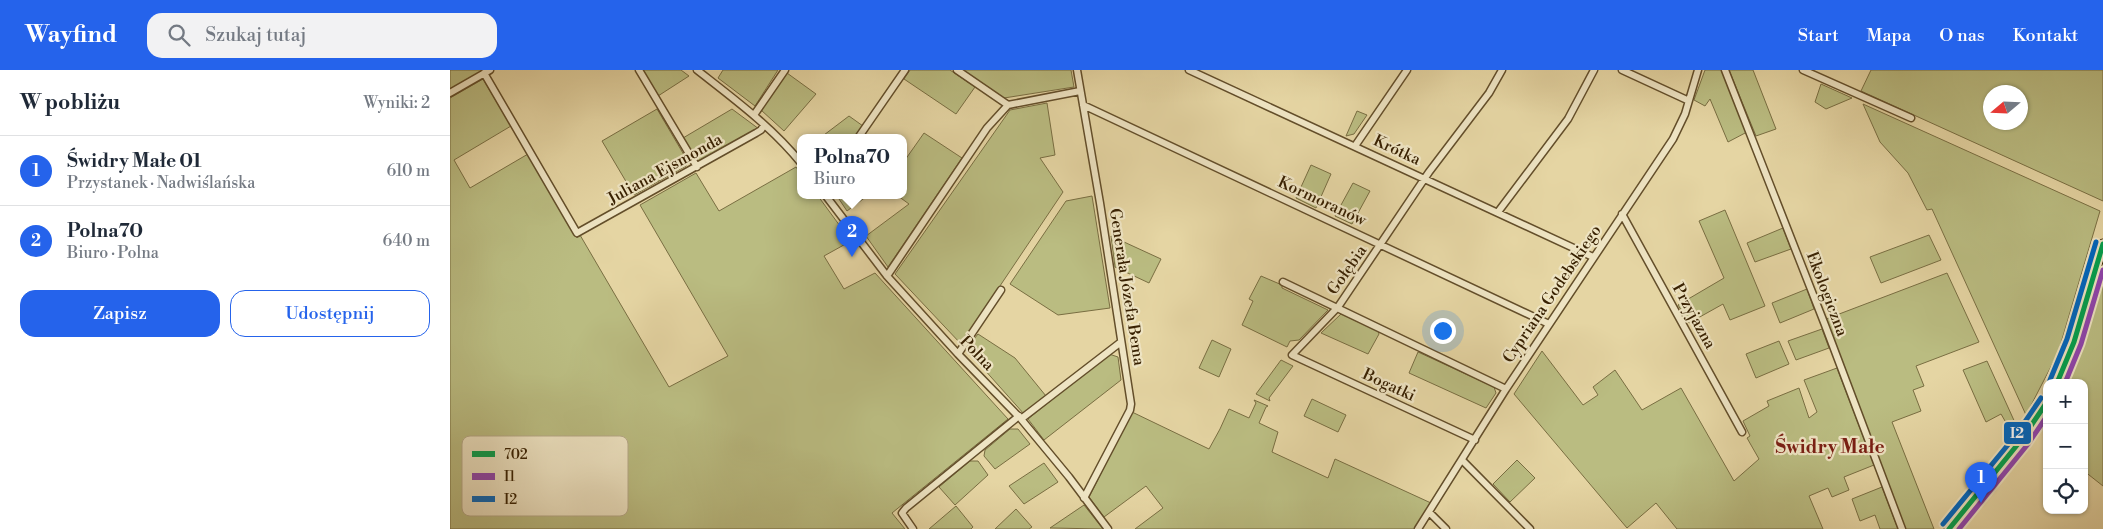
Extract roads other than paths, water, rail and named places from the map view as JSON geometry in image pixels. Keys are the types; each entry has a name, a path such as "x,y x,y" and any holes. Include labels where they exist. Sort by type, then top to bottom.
{"main road":[{"path":"2059,379 2078,329 2103,244"},
{"path":"1949,529 2022,439 2043,408"}],"street":[{"path":"639,70 697,168"},
{"path":"697,70 754,115 780,139 797,158"},
{"path":"754,115 785,70"},
{"path":"861,134 905,70"},
{"path":"957,70 1008,105"},
{"name":"Generała Józefa Bema","path":"1077,70 1131,404 1130,410 1084,498"},
{"name":"Krótka","path":"1189,70 1593,257"},
{"path":"1355,146 1407,70"},
{"name":"Gołębia","path":"1292,355 1338,308 1426,179 1489,93 1502,70"},
{"path":"1498,212 1568,119 1594,70"},
{"path":"1622,70 1687,100"},
{"name":"Cypriana Godebskiego","path":"1418,529 1506,389 1673,139 1685,114 1687,100 1698,70"},
{"name":"Ekologiczna","path":"1725,70 1825,325 1902,529"},
{"path":"1803,70 1911,118"},
{"path":"450,93 487,72"},
{"name":"Juliana Ejsmonda","path":"487,72 577,233 697,168 756,133 764,125"},
{"path":"887,276 987,128 1008,105 1080,91"},
{"name":"Kormoranów","path":"1083,105 1549,324"},
{"name":"Polna","path":"828,199 887,276 958,354 1020,417 1108,529"},
{"name":"Przyjazna","path":"1622,214 1742,432"},
{"path":"1283,282 1506,389"},
{"path":"958,354 1001,290"},
{"path":"913,529 902,513 906,508 1020,417 1121,342"},
{"name":"Bogatki","path":"1292,355 1475,440"},
{"path":"1462,460 1530,529"},
{"path":"1429,512 1446,529"}],"place":[{"name":"Polna70","path":"852,257"},
{"name":"Świdry Małe 01","path":"1981,503"}],"district":[{"name":"Świdry Małe","path":"1830,447"}]}
